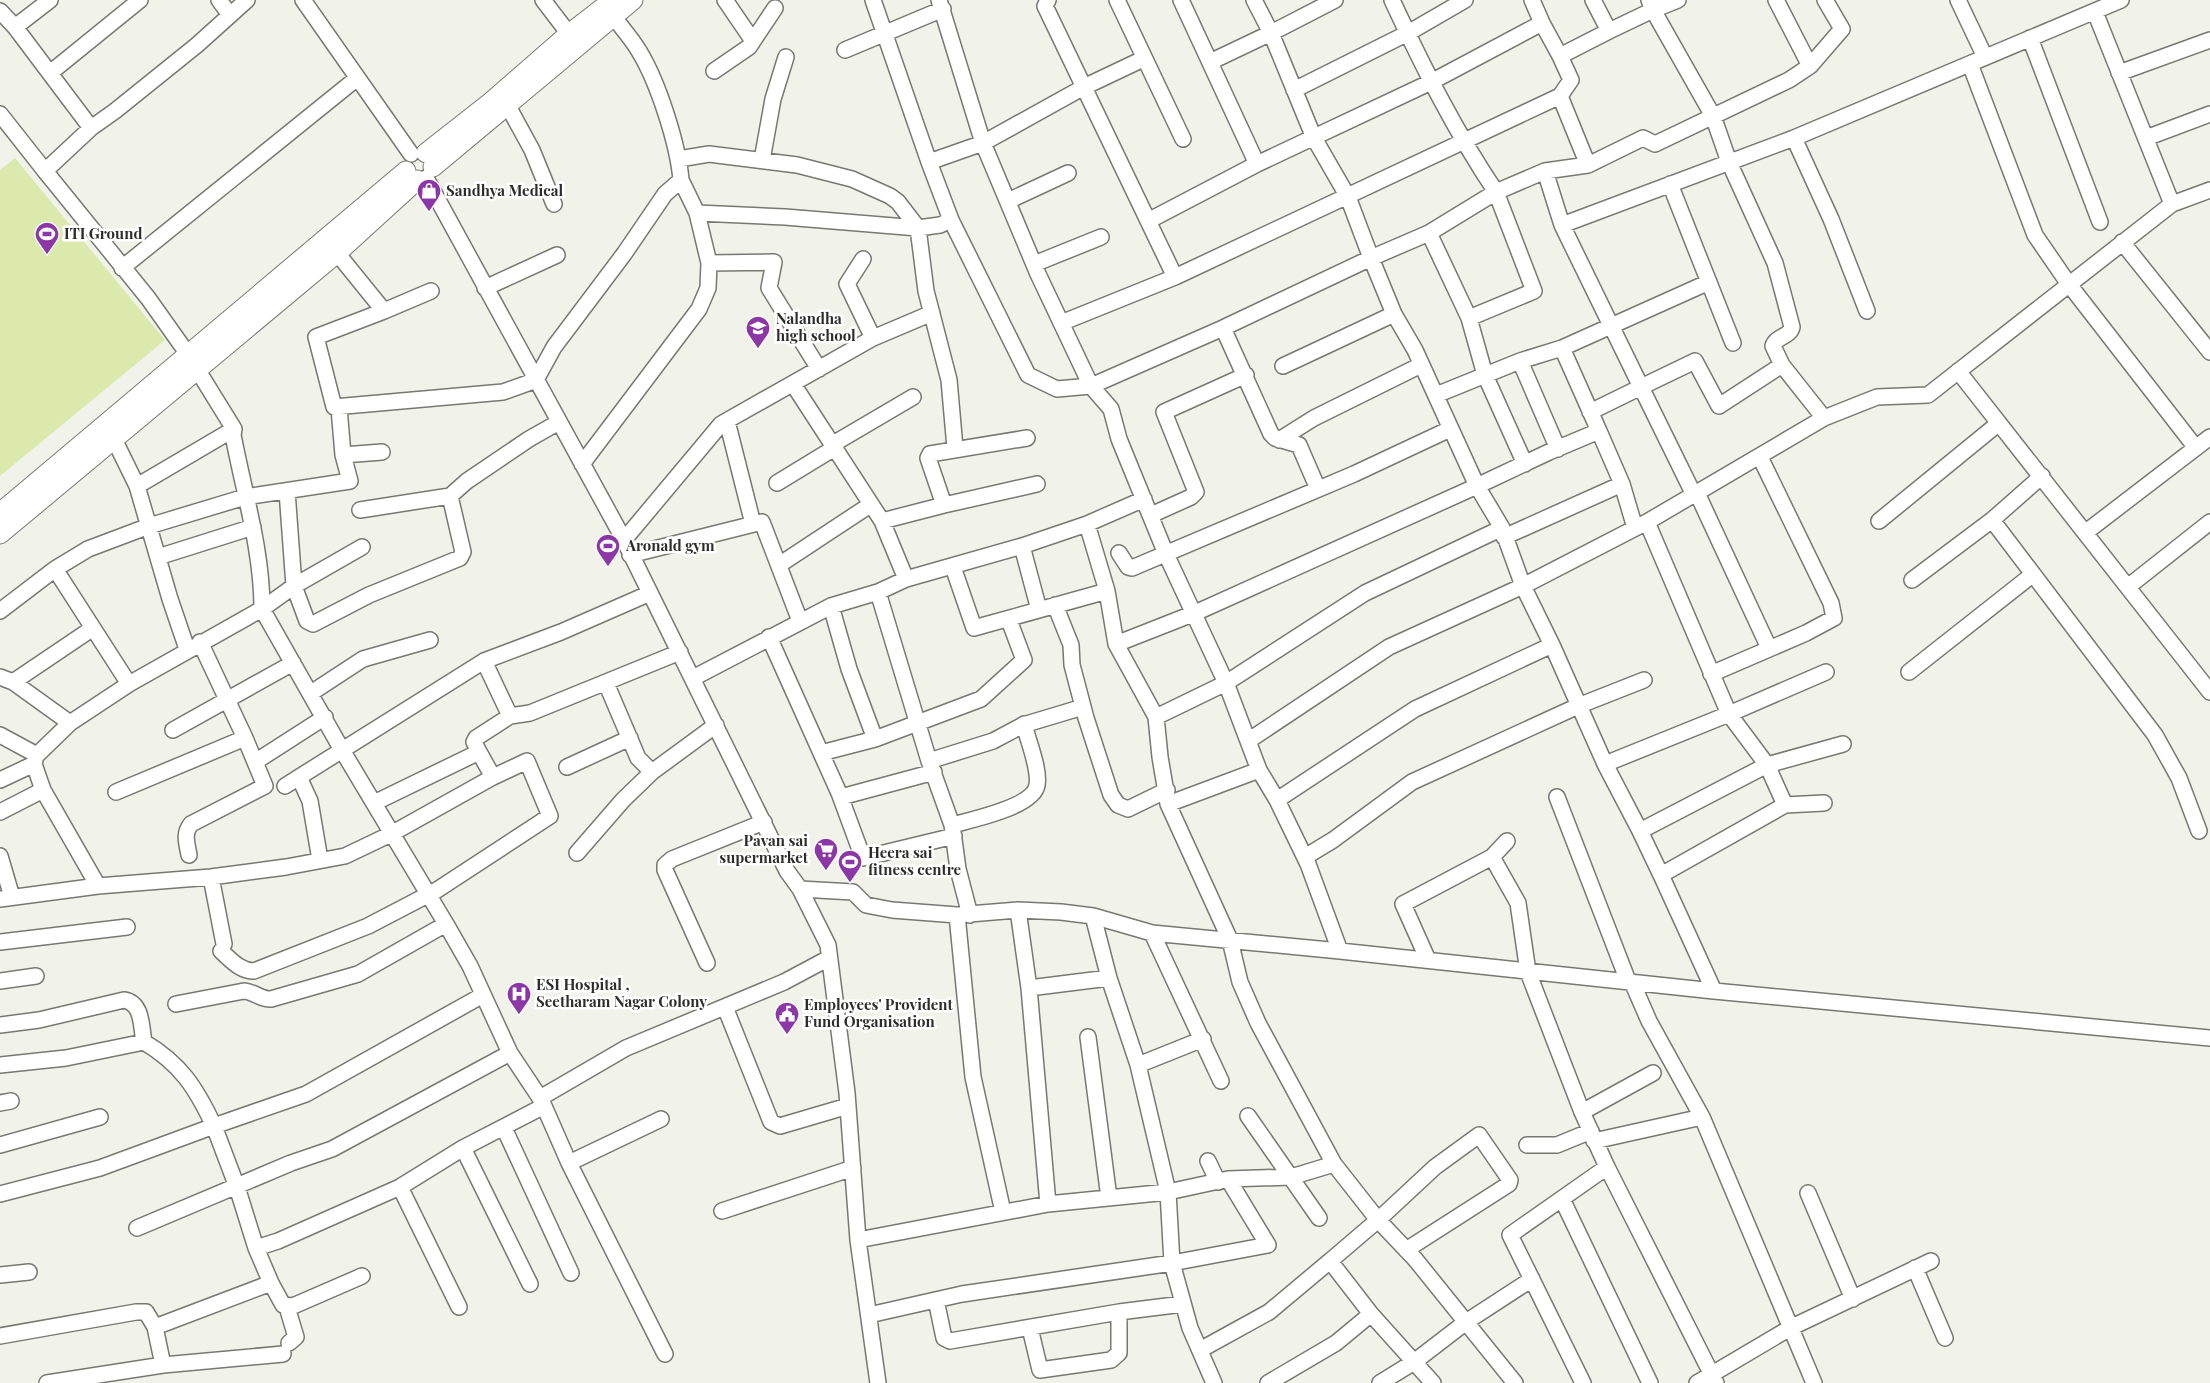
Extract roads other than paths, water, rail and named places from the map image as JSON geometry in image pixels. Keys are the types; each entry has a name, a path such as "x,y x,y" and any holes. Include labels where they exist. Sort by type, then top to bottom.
{"main road":[{"path":"0,534 337,253 420,167 569,34 613,8 633,0"},
{"path":"0,513 187,353 420,167 508,106 613,8"}],"street":[{"path":"14,27 50,0"},
{"path":"50,73 140,0"},
{"path":"219,0 230,15"},
{"path":"45,172 91,128 116,111 197,45 247,0"},
{"path":"303,0 356,79 420,167 624,540 648,588 648,594 680,652 787,871 800,889 828,945 848,1106 858,1240 878,1383"},
{"path":"542,0 569,34"},
{"path":"726,0 754,41"},
{"path":"873,0 951,220 1028,376 1057,389 1091,386 1222,328 1429,233 1496,192 1545,171 1588,165 1643,138 1655,144 1789,80 1810,66 1842,29 1825,0"},
{"path":"1048,0 1045,6 1175,277"},
{"path":"1117,0 1143,59 1183,140"},
{"path":"1181,0 1257,164"},
{"path":"1254,0 1271,33 1314,138 1348,197 1394,314 1415,350 1477,486 1503,532 1524,586 1578,706 1661,875 1714,991"},
{"path":"1210,62 1335,0"},
{"path":"1392,0 1431,82 1463,142 1496,192 1534,291 1470,318"},
{"path":"1294,90 1408,33 1465,0"},
{"path":"1061,322 1175,277 1560,96 1571,80 1532,0"},
{"path":"1593,0 1609,31"},
{"path":"1560,56 1609,31 1651,5 1678,0"},
{"path":"1776,0 1810,66"},
{"path":"1958,0 1985,57"},
{"path":"1562,224 1794,138 2121,0"},
{"path":"714,71 746,50 754,41 775,3"},
{"path":"845,50 885,33 941,5 983,143 1034,264 1091,386 1111,409 1120,439 1166,554 1226,683 1259,770 1277,800 1305,857 1340,951"},
{"path":"1651,5 1713,116 1729,162 1775,264 1792,327 1789,333 1777,339 1773,346 1782,364 1824,418"},
{"path":"582,464 699,309 708,288 709,263 697,213 681,180 678,159 654,81 639,51 613,8"},
{"path":"0,11 91,128"},
{"path":"2095,12 2172,204"},
{"path":"1148,221 1257,164 1431,82 1542,22"},
{"path":"2030,38 2100,222"},
{"path":"2119,73 2210,40"},
{"path":"762,160 774,97 786,58"},
{"path":"929,162 983,143 1084,87 1143,59"},
{"path":"1970,64 2035,236 2068,283 2196,448"},
{"path":"122,268 356,79"},
{"path":"1560,96 1588,165"},
{"path":"508,106 532,150 554,204"},
{"path":"0,114 148,298 187,353 234,429 233,435 245,497 253,527 262,588 262,609 342,750 470,966 510,1053 542,1102 569,1163 665,1354"},
{"path":"2146,138 2210,114"},
{"path":"1794,138 1831,219 1867,311"},
{"path":"678,159 708,154 797,164 852,179 894,199 918,228 926,291 949,380 955,448"},
{"path":"1545,171 1562,224 1610,326 1696,494 1769,648"},
{"path":"1008,202 1068,173"},
{"path":"431,291 316,337 334,407 503,392 531,382 537,378 554,347 624,254 665,194 681,180"},
{"path":"1670,184 1733,343"},
{"path":"1248,741 1389,647 1524,586 1641,525 1824,418 1877,397 1928,394 2068,283 2172,204 2210,190"},
{"path":"697,213 785,217 918,228 940,225 951,220"},
{"path":"1429,233 1470,318 1485,375 1525,464"},
{"path":"1034,264 1101,237"},
{"path":"2122,242 2210,352"},
{"path":"337,253 384,311"},
{"path":"485,288 557,255"},
{"path":"863,259 847,284 873,338"},
{"path":"709,263 774,262 769,288 819,369"},
{"path":"1436,395 1520,361 1562,348 1709,282"},
{"path":"624,540 721,424 873,338 932,313"},
{"path":"1283,366 1394,314"},
{"path":"1222,328 1246,375 1271,434 1280,440 1295,443 1302,449 1318,489"},
{"path":"1562,348 1622,484 1729,714 1767,765 1785,805"},
{"path":"1520,361 1558,449"},
{"path":"1590,412 1695,362 1719,406 1782,364"},
{"path":"1280,440 1314,418 1421,365"},
{"path":"1958,371 2210,692"},
{"path":"1151,515 1190,497 1196,492 1164,412 1246,375"},
{"path":"793,384 882,521 906,579"},
{"path":"777,483 834,445 913,397"},
{"path":"0,611 55,569 80,553 149,526 245,497 350,481 343,455 339,408"},
{"path":"727,421 753,524"},
{"path":"360,510 450,496 467,481 529,439 559,422"},
{"path":"1879,521 1999,423"},
{"path":"137,486 234,429"},
{"path":"1119,553 1128,567 1132,568 1318,489 1450,429"},
{"path":"1116,644 1195,613 1599,431"},
{"path":"2086,532 2210,437"},
{"path":"944,505 928,458 930,454 955,448 1027,438"},
{"path":"114,439 137,486 158,557 194,646 245,738 265,786 191,824 186,830 185,837 189,855"},
{"path":"343,455 382,452"},
{"path":"1711,674 1806,634 1834,618 1831,603 1760,457"},
{"path":"1912,580 1992,520 2042,476"},
{"path":"882,521 1037,484"},
{"path":"1156,718 1226,683 1365,593 1503,532 1622,484"},
{"path":"287,490 294,586 307,621 313,624 369,595 458,560 463,552 450,496"},
{"path":"693,678 768,637 831,606 878,592 906,579 953,567 1087,524 1144,499"},
{"path":"778,562 870,505"},
{"path":"1992,520 2155,735 2179,778 2199,832"},
{"path":"630,555 762,522 800,621"},
{"path":"2128,586 2210,522"},
{"path":"1087,524 1107,592 1116,644 1156,718 1160,757 1168,797 1230,940 1240,982 1258,1023 1334,1164 1378,1220 1406,1250 1515,1383"},
{"path":"158,557 253,527"},
{"path":"0,780 35,760 70,723 129,684 262,609 294,586 362,546"},
{"path":"1022,546 1039,610"},
{"path":"953,567 974,628 1010,620 1055,605 1107,592"},
{"path":"55,569 129,684"},
{"path":"1909,672 2032,575"},
{"path":"878,592 918,724 953,830 963,915 973,1077 1003,1212"},
{"path":"284,786 484,660 561,632 648,594"},
{"path":"1055,605 1071,645 1072,665 1083,707 1111,795 1118,805 1128,808 1259,770"},
{"path":"831,606 849,669 875,739"},
{"path":"821,754 875,739 981,699 1023,662 1010,620"},
{"path":"70,723 6,679 93,628"},
{"path":"768,637 841,797 863,858 953,830 1020,804 1034,794 1038,786 1037,772 1024,724"},
{"path":"310,693 363,659 430,640"},
{"path":"1277,800 1415,709 1552,645"},
{"path":"493,777 474,742 476,738 510,716 530,713 680,652"},
{"path":"484,660 510,716"},
{"path":"173,730 293,663"},
{"path":"1605,764 1826,672"},
{"path":"1305,857 1333,840 1412,782 1578,706 1644,680"},
{"path":"606,683 638,758 652,772"},
{"path":"841,797 932,767 993,741 1024,724 1083,707"},
{"path":"255,762 325,717"},
{"path":"577,852 623,800 652,772 716,724"},
{"path":"0,736 35,760 43,790 98,886"},
{"path":"116,792 245,738"},
{"path":"567,767 630,738"},
{"path":"1640,831 1767,765 1843,744"},
{"path":"374,804 479,752"},
{"path":"0,856 6,898 98,886 211,878 345,856 391,834 493,777 527,761 550,816 427,895 368,926 254,971 246,971 237,966 222,947 211,878"},
{"path":"299,778 310,801 320,860"},
{"path":"0,812 43,790"},
{"path":"1557,798 1630,981 1702,1116 1814,1383"},
{"path":"1661,875 1785,805 1824,803"},
{"path":"706,963 665,870 665,865 672,859 764,822"},
{"path":"1428,960 1404,904 1492,857 1507,841"},
{"path":"1492,857 1518,903 1528,972 1582,1112 1607,1167 1714,1379"},
{"path":"800,889 854,892 866,905 892,910 963,915 1018,910 1093,916 1152,933 1714,991 2210,1038"},
{"path":"1018,910 1028,988 1048,1204"},
{"path":"1093,916 1109,978 1138,1065 1168,1192 1172,1262 1190,1328 1214,1383"},
{"path":"176,1004 244,992 255,992 265,999 271,999 358,974 446,924"},
{"path":"0,942 127,927"},
{"path":"1152,933 1203,1039 1221,1082"},
{"path":"256,1248 278,1242 400,1187 463,1148 504,1128 626,1048 784,982 829,958"},
{"path":"0,981 36,976"},
{"path":"1028,988 1109,978"},
{"path":"0,1194 100,1168 306,1094 483,995"},
{"path":"0,1025 39,1020 124,1000 130,1001 136,1006 144,1042"},
{"path":"725,1007 771,1122 780,1126 848,1106"},
{"path":"1088,1037 1109,1198"},
{"path":"1138,1065 1203,1039"},
{"path":"0,1065 66,1058 144,1042 164,1054 181,1070 200,1096 214,1126 237,1187 256,1248 271,1283 283,1305 287,1307 296,1337 286,1349 47,1383"},
{"path":"137,1228 291,1163 332,1149 510,1053"},
{"path":"1582,1112 1654,1072"},
{"path":"1248,1116 1319,1218"},
{"path":"1527,1145 1557,1145 1593,1136 1702,1116"},
{"path":"0,1145 100,1117"},
{"path":"569,1163 661,1119"},
{"path":"504,1128 571,1273"},
{"path":"1200,1350 1270,1312 1378,1220 1435,1167 1478,1135 1482,1136 1510,1183 1406,1250"},
{"path":"463,1148 530,1284"},
{"path":"869,1315 936,1300 1268,1245 1208,1161"},
{"path":"858,1240 1048,1204 1168,1192 1223,1181 1291,1177 1334,1164"},
{"path":"1583,1383 1510,1235 1607,1167"},
{"path":"722,1211 852,1168"},
{"path":"400,1187 459,1307"},
{"path":"1808,1193 1853,1299"},
{"path":"1562,1199 1650,1383"},
{"path":"1330,1261 1371,1314 1433,1383"},
{"path":"1697,1383 1714,1379 1790,1328 1931,1261"},
{"path":"1915,1268 1945,1338"},
{"path":"0,1275 29,1272"},
{"path":"287,1307 362,1276"},
{"path":"1380,1383 1414,1362 1466,1322 1532,1279"},
{"path":"155,1327 271,1283"},
{"path":"936,1300 946,1340 1030,1328 1119,1312 1183,1304"},
{"path":"0,1336 136,1312 146,1312 155,1327 163,1365"},
{"path":"1030,1328 1040,1370 1111,1360 1119,1352 1119,1312"},
{"path":"1268,1383 1286,1379 1336,1343 1371,1314"}],"place":[{"name":"Sandhya Medical","path":"429,212"},
{"name":"ITI Ground","path":"47,255"},
{"name":"Nalandha high school","path":"758,349"},
{"name":"Aronald gym","path":"608,567"},
{"name":"Pavan sai supermarket","path":"826,871"},
{"name":"Heera sai fitness centre","path":"850,883"},
{"name":"ESI Hospital , Seetharam Nagar Colony","path":"519,1015"},
{"name":"Employees' Provident Fund Organisation","path":"787,1035"}]}
